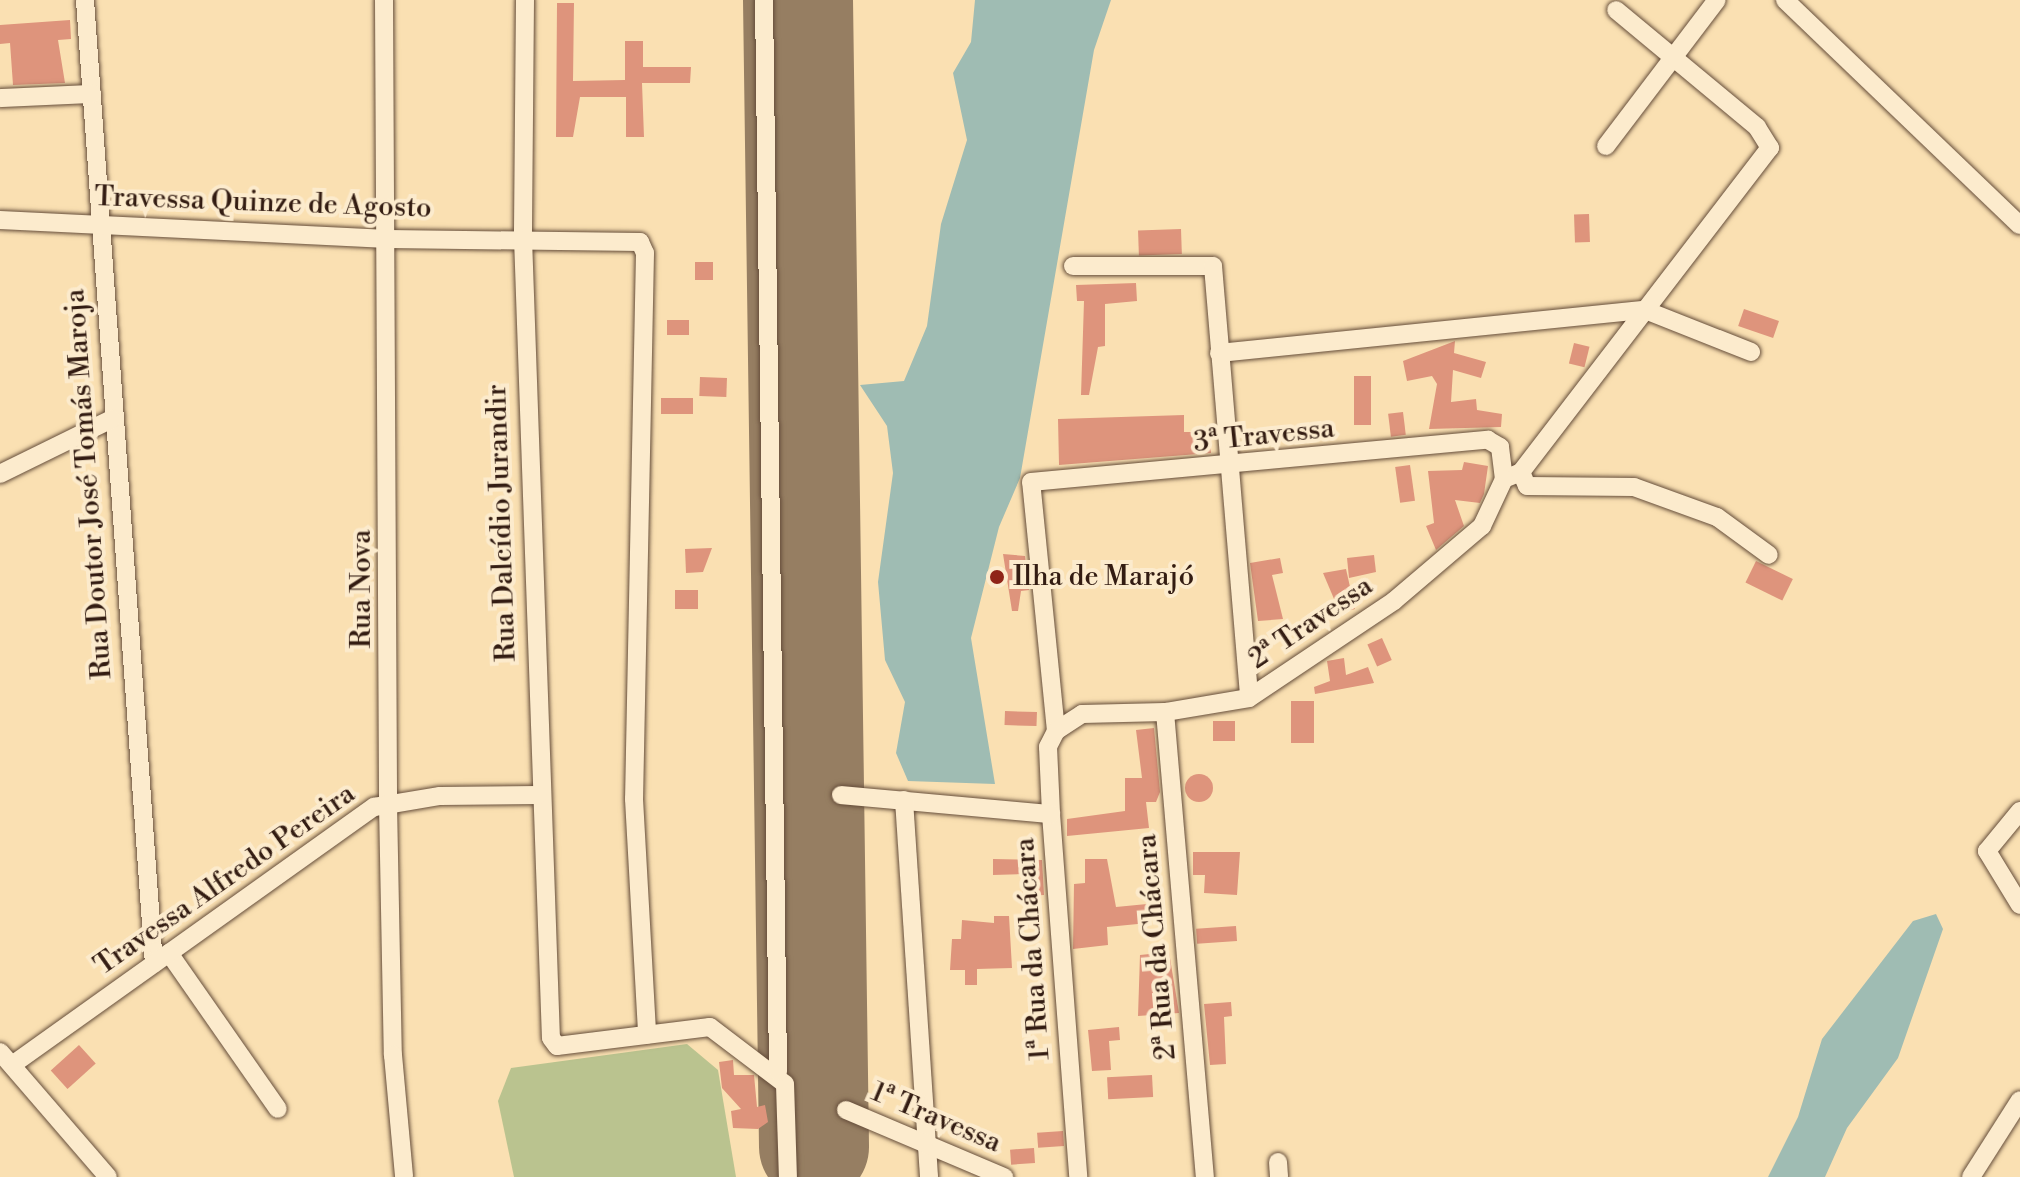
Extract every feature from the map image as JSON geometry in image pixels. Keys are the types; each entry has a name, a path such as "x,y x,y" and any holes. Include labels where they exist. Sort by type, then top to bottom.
{"street":[{"name":"Rua Doutor José Tomás Maroja","path":"85,0 112,419 161,958"},
{"name":"Rua Nova","path":"384,0 388,239 388,804 393,1055 404,1177"},
{"name":"Rua Dalcídio Jurandir","path":"525,0 523,238 538,795 554,1044 647,1035"},
{"path":"764,0 778,1072 785,1084 788,1177"},
{"path":"1606,146 1717,0"},
{"path":"1785,0 2020,225"},
{"path":"1616,10 1674,57"},
{"name":"2ª Travessa","path":"1060,726 1249,698 1445,563 1482,526 1512,476 1770,148 1757,127 1674,57"},
{"path":"0,98 92,94"},
{"name":"Travessa Quinze de Agosto","path":"0,220 388,239 631,237 645,253 634,799 647,1035"},
{"path":"1073,266 1213,266 1226,469 1249,698"},
{"path":"1219,353 1645,310 1751,352"},
{"path":"0,474 112,419"},
{"name":"3ª Travessa","path":"1031,482 1226,469 1488,440 1500,447 1512,476"},
{"path":"1512,476 1527,486 1634,487 1717,517 1769,555"},
{"name":"1ª Rua da Chácara","path":"1031,482 1060,726 1048,747 1078,1177"},
{"name":"2ª Rua da Chácara","path":"1165,712 1205,1177"},
{"name":"Travessa Alfredo Pereira","path":"6,1058 161,958 348,821 388,804 538,795"},
{"path":"841,795 1051,814"},
{"path":"904,800 929,1177"},
{"path":"2020,811 1987,851 2020,905"},
{"path":"161,958 278,1109"},
{"path":"647,1035 710,1027 729,1047 778,1072"},
{"path":"6,1058 108,1177"},
{"path":"1971,1177 2020,1100"},
{"name":"1ª Travessa","path":"846,1110 1004,1177"}],"green space":[{"path":"687,1044 718,1070 736,1177 514,1177 498,1101 511,1068"}],"water":[{"path":"975,0 1111,0 1094,50 1020,478 999,527 971,638 995,784 908,781 896,753 905,702 885,660 878,582 893,473 887,426 860,385 904,381 927,326 941,224 967,140 953,73 971,42"},
{"path":"1936,914 1943,929 1898,1058 1847,1128 1825,1177 1768,1177 1798,1117 1822,1039 1913,921"}],"building":[{"path":"557,3 574,3 573,81 625,80 625,41 643,41 643,67 691,67 690,83 642,83 644,137 626,137 626,97 580,97 573,137 556,137"},
{"path":"70,20 71,39 58,40 65,83 13,85 10,43 0,44 0,25"},
{"path":"1589,214 1590,242 1575,243 1574,215"},
{"path":"1181,229 1182,254 1139,255 1138,231"},
{"path":"695,262 713,262 713,280 695,280"},
{"path":"1136,283 1137,301 1105,304 1105,346 1098,347 1089,395 1081,395 1084,301 1077,301 1076,285"},
{"path":"1744,309 1779,321 1773,338 1738,326"},
{"path":"667,320 689,320 689,335 667,335"},
{"path":"1455,341 1454,353 1486,362 1481,378 1453,370 1451,402 1476,399 1477,410 1502,414 1501,427 1429,429 1437,384 1432,376 1407,381 1403,361"},
{"path":"1574,343 1590,347 1584,367 1569,363"},
{"path":"1354,376 1371,376 1371,425 1354,425"},
{"path":"700,377 727,378 726,397 699,396"},
{"path":"661,398 693,398 693,414 661,414"},
{"path":"1403,412 1406,435 1391,437 1388,414"},
{"path":"1184,415 1184,432 1209,432 1211,453 1059,465 1058,419"},
{"path":"1464,462 1488,466 1484,494 1480,503 1455,500 1464,526 1436,550 1426,526 1434,523 1428,471 1462,470"},
{"path":"1410,465 1415,501 1400,503 1395,467"},
{"path":"712,548 703,572 686,573 685,549"},
{"path":"1003,554 1025,556 1029,590 1021,591 1018,611 1012,611"},
{"path":"1374,555 1376,572 1349,578 1347,558"},
{"path":"1280,558 1283,573 1272,575 1283,619 1258,621 1250,563"},
{"path":"1756,561 1793,579 1782,601 1745,583"},
{"path":"1346,569 1355,609 1340,613 1323,573"},
{"path":"675,590 698,590 698,609 675,609"},
{"path":"1382,638 1392,660 1377,666 1367,645"},
{"path":"1344,658 1346,675 1368,667 1374,683 1315,694 1314,687 1330,681 1327,661"},
{"path":"1291,701 1314,701 1314,743 1291,743"},
{"path":"1005,711 1037,712 1036,726 1005,725"},
{"path":"1213,721 1235,721 1235,741 1213,741"},
{"path":"1154,728 1160,792 1156,802 1146,802 1149,828 1067,836 1067,819 1125,811 1125,778 1142,778 1136,730"},
{"path":"1199,774 1209,778 1213,788 1209,798 1199,802 1189,798 1185,788 1189,778"},
{"path":"1193,852 1240,852 1237,895 1204,893 1205,875 1193,875"},
{"path":"993,859 1042,860 1044,895 1023,896 1022,874 993,875"},
{"path":"1085,859 1107,859 1116,907 1147,904 1148,923 1107,927 1108,945 1073,949 1074,884 1085,883"},
{"path":"994,916 1009,916 1012,968 977,969 977,985 965,985 965,970 950,970 952,939 961,939 962,920 994,923"},
{"path":"1236,926 1237,941 1197,944 1196,929"},
{"path":"1169,952 1179,1013 1138,1016 1140,955"},
{"path":"1231,1002 1232,1016 1224,1017 1226,1064 1210,1065 1204,1004"},
{"path":"1119,1027 1120,1040 1109,1041 1111,1070 1092,1071 1088,1030"},
{"path":"79,1045 96,1064 67,1089 51,1070"},
{"path":"733,1060 734,1075 754,1075 757,1107 765,1105 768,1122 758,1129 733,1128 731,1111 741,1109 722,1088 719,1062"},
{"path":"1152,1075 1153,1097 1108,1099 1107,1077"},
{"path":"1063,1131 1064,1146 1038,1148 1037,1133"},
{"path":"1034,1148 1035,1163 1011,1165 1010,1150"}],"runway":[{"path":"798,0 814,1147"}],"place":[{"name":"Ilha de Marajó","path":"997,577"}]}
